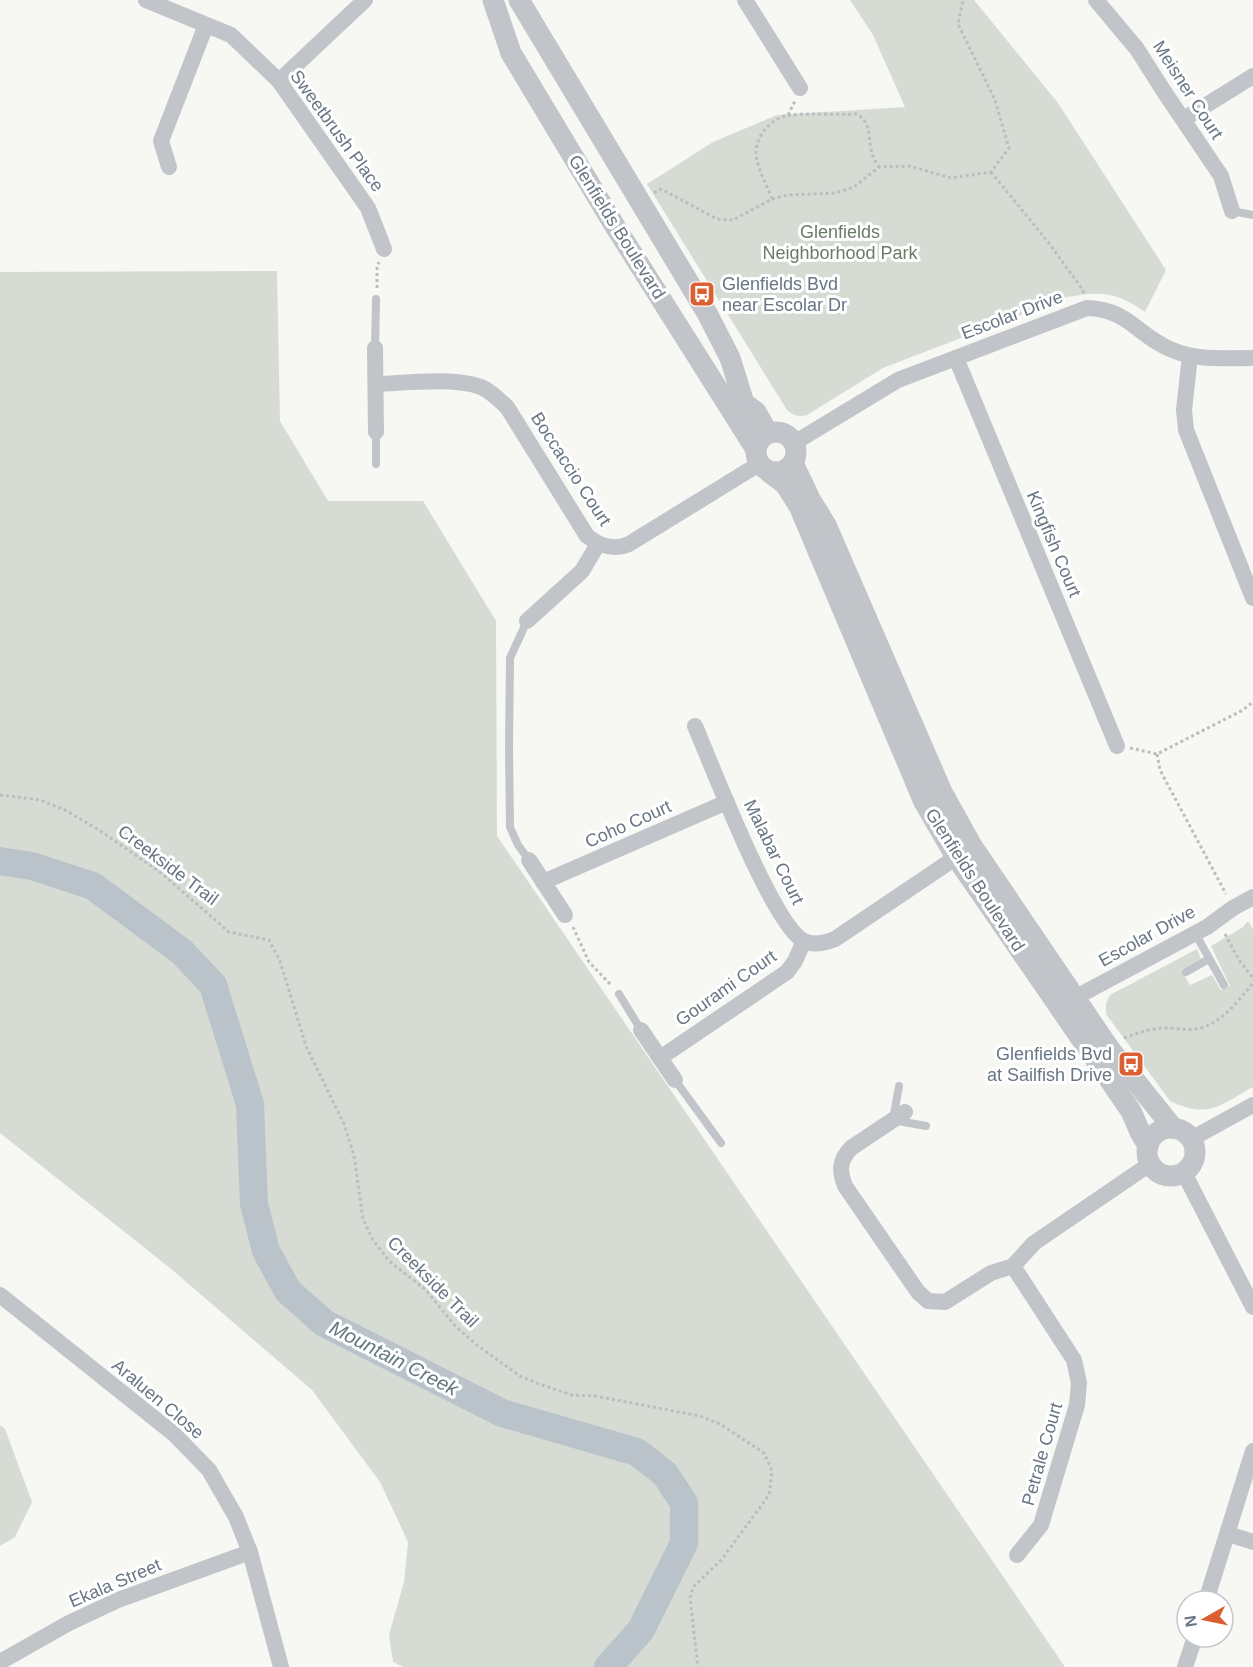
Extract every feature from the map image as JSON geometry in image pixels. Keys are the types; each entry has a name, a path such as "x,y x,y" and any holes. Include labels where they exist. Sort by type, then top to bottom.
{"street":[{"name":"Sweetbrush Place","path":"146,0 231,35 279,81 368,208 384,249"},
{"path":"279,81 365,0"},
{"name":"Glenfields Boulevard","path":"493,0 511,53 620,233 799,506 924,802 964,852 1067,1002 1131,1112 1149,1155"},
{"name":"Glenfields Boulevard","path":"519,0 707,313 730,358 744,403 756,412 763,454"},
{"path":"745,0 800,88"},
{"name":"Meisner Court","path":"1096,0 1137,49 1221,176 1232,211"},
{"path":"169,167 161,141 206,25"},
{"path":"1184,119 1253,76"},
{"name":"Escolar Drive","path":"793,453 892,383 1087,308 1115,313 1126,318 1161,345 1190,356 1253,358"},
{"path":"375,348 376,432"},
{"path":"1190,356 1184,402 1185,430 1253,598"},
{"name":"Kingfish Court","path":"956,358 1117,746"},
{"name":"Boccaccio Court","path":"376,384 456,383 481,387 490,392 507,407 587,536 598,544 613,548 629,543 763,454"},
{"path":"778,432 785,434 793,453 783,471 763,454 778,432"},
{"name":"Glenfields Boulevard","path":"793,453 810,499 826,525 942,792 964,852"},
{"path":"527,621 582,570 598,544"},
{"name":"Malabar Court","path":"695,726 769,893 793,931 804,941"},
{"name":"Coho Court","path":"543,882 727,802"},
{"path":"804,941 820,944 835,939 964,852"},
{"path":"529,860 565,915"},
{"name":"Escolar Drive","path":"1067,1002 1195,933 1253,897"},
{"name":"Gourami Court","path":"660,1058 787,972 804,941"},
{"name":"Glenfields Boulevard","path":"1067,1002 1109,1048 1173,1128"},
{"path":"641,1030 675,1080"},
{"path":"1191,1139 1253,1105"},
{"path":"899,1116 851,1148 844,1155 840,1169 845,1186 918,1292 928,1301 945,1302 991,1274 1013,1266 1034,1243 1149,1155 1157,1132 1173,1128 1185,1132 1196,1150 1192,1166 1184,1173 1170,1177 1162,1175 1149,1155"},
{"path":"1184,1173 1253,1307"},
{"name":"Petrale Court","path":"1013,1266 1074,1360 1079,1383 1077,1406 1041,1525 1017,1555"},
{"name":"Araluen Close","path":"0,1295 174,1434 208,1470 236,1517 250,1552 281,1667"},
{"path":"1210,1589 1253,1452"},
{"path":"1228,1534 1253,1542"},
{"name":"Ekala Street","path":"0,1662 19,1660 118,1600 250,1552"},
{"path":"1185,1667 1191,1649"}],"lane":[{"path":"1232,211 1253,215"},
{"path":"375,348 376,299"},
{"path":"376,432 376,464"},
{"path":"527,621 510,658 509,748 510,827 518,845 529,860"},
{"path":"1195,933 1224,985"},
{"path":"1186,972 1209,959"},
{"path":"619,994 641,1030"},
{"path":"675,1080 721,1143"},
{"path":"899,1086 899,1116 926,1126"}],"path":[{"path":"639,201 661,189 717,219 733,220 772,199 788,195 835,193 854,187 879,167 910,166 951,178 991,172 1009,148 995,100 958,24 963,0"},
{"path":"772,199 757,162 759,136 768,125 788,115 856,114 862,117 867,124 872,156 879,167"},
{"path":"991,172 1048,242 1083,290 1087,308"},
{"path":"376,299 377,267 384,249"},
{"path":"1117,746 1157,754 1243,710 1253,702"},
{"path":"1157,754 1160,770 1233,908"},
{"name":"Creekside Trail","path":"0,795 40,800 65,810 99,830 160,872 229,932 268,940 280,961 306,1046 344,1124 354,1156 363,1219 373,1240 389,1261 426,1290 455,1326 477,1345 519,1376 539,1384 572,1395 596,1396 700,1416 720,1424 764,1453 772,1471 769,1495 722,1559 693,1587 690,1598 698,1667"},
{"path":"565,915 589,963 619,994"},
{"path":"1216,919 1239,960 1253,978"},
{"path":"1109,1048 1124,1038 1144,1031 1166,1028 1186,1030 1202,1028 1221,1018 1253,983"}],"green space":[{"name":"Glenfields Neighborhood Park","path":"850,0 974,0 1058,103 1166,270 1145,312 1126,300 1108,295 1090,294 1067,297 883,368 807,415 796,416 787,410 647,184 713,142 777,115 905,107 873,35"},
{"path":"277,271 280,421 328,501 423,501 496,621 497,836 1065,1667 404,1667 393,1662 389,1635 404,1582 408,1542 380,1482 312,1390 170,1268 0,1133 0,272"},
{"path":"1248,921 1253,929 1253,1087 1213,1108 1194,1109 1170,1101 1106,1014 1106,1004 1110,995 1197,949 1201,959 1181,970 1190,985 1212,975 1221,990 1230,986 1211,946 1243,927"},
{"path":"0,1425 5,1429 32,1502 15,1537 0,1546"}],"waterway":[{"name":"Mountain Creek","path":"0,861 32,866 93,886 182,952 213,985 250,1104 254,1204 266,1251 288,1291 324,1323 502,1413 637,1452 665,1474 684,1503 684,1543 641,1630 608,1667"}],"place":[{"name":"Glenfields Bvd near Escolar Dr","path":"702,294"},
{"name":"Glenfields Bvd at Sailfish Drive","path":"1131,1064"}]}
